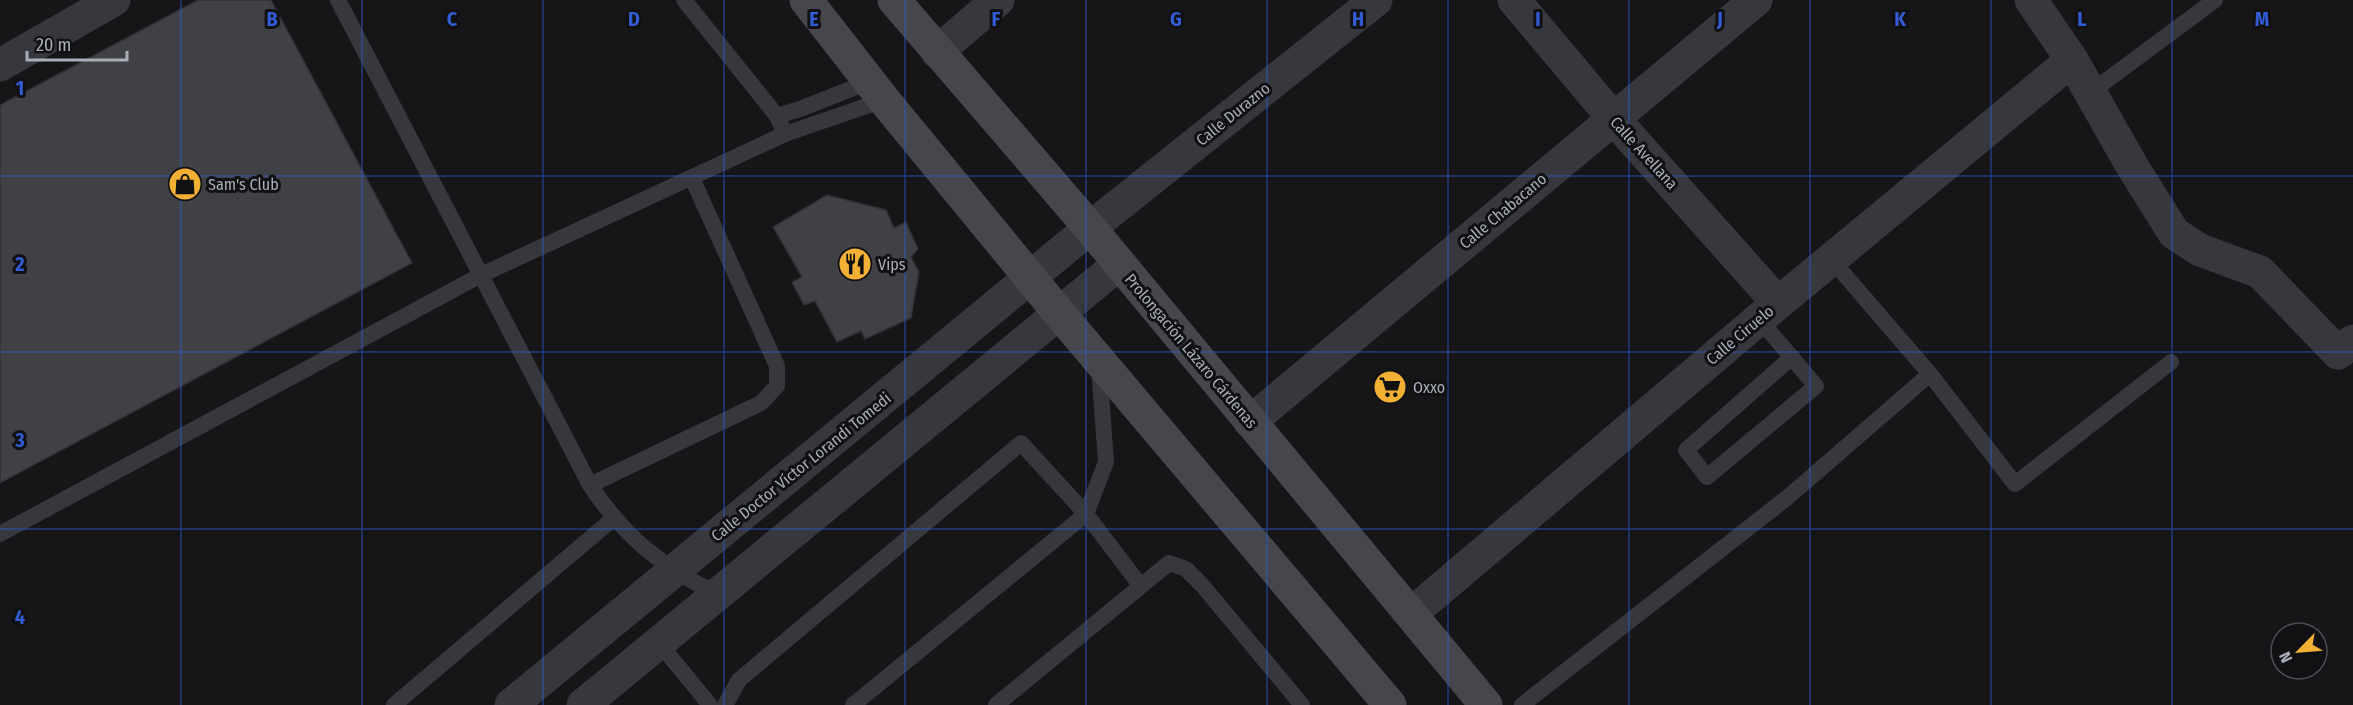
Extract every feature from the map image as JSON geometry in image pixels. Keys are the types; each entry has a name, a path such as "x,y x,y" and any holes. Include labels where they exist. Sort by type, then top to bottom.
{"main road":[{"path":"806,0 877,91 1030,278 1390,705"},
{"name":"Prolongación Lázaro Cárdenas","path":"894,0 1090,228 1486,705"}],"street":[{"path":"0,65 114,0"},
{"path":"937,52 998,0"},
{"name":"Calle Durazno","path":"1090,228 1376,0"},
{"name":"Calle Avellana","path":"1514,0 1614,118 1768,311"},
{"name":"Calle Chabacano","path":"1250,422 1756,0"},
{"path":"2031,0 2072,60 2174,233 2200,250 2260,272 2346,347"},
{"name":"Calle Ciruelo","path":"1411,614 1768,311 2072,60"},
{"name":"Calle Doctor Víctor Lorandi Tomedi","path":"511,705 1090,228"},
{"path":"583,705 1119,264"}],"lane":[{"path":"338,0 590,485 614,518 645,551 674,571 718,594"},
{"path":"684,0 777,116 785,134"},
{"path":"2091,92 2215,0"},
{"path":"0,534 481,276 877,91"},
{"path":"777,116 877,91"},
{"path":"590,485 761,402 777,386 777,366 692,178"},
{"path":"1831,259 1930,374 2015,484 2171,362"},
{"path":"1768,311 1792,357 1816,386 1707,477 1686,450 1792,357"},
{"path":"853,705 1086,514 1106,462 1099,361"},
{"path":"1522,705 1788,497 1930,374"},
{"path":"725,705 739,680 1022,443 1086,514 1140,585"},
{"path":"394,705 614,518"},
{"path":"996,705 1169,563 1186,569 1202,585 1302,705"},
{"path":"659,643 710,705"}],"building":[{"name":"Sam's Club","path":"198,0 271,0 412,263 0,483 0,105"},
{"name":"Vips","path":"827,195 886,210 894,228 906,222 918,249 911,257 919,272 911,318 865,339 861,331 837,342 815,301 804,305 792,282 802,277 773,227"}],"place":[{"name":"Sam's Club","path":"185,184"},
{"name":"Vips","path":"855,264"},
{"name":"Oxxo","path":"1390,387"}]}
